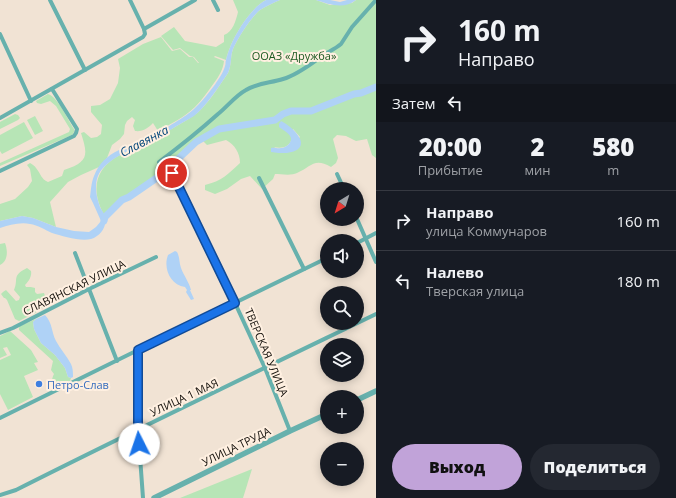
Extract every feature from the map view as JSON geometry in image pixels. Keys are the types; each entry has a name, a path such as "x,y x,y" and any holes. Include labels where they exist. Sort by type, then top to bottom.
{"street":[{"path":"50,0 85,70"},
{"path":"0,118 140,40 145,34 144,29 130,0"},
{"path":"144,29 195,0"},
{"path":"213,0 218,10"},
{"path":"159,162 220,113 244,91 260,84 290,77 338,46 376,0"},
{"path":"0,34 31,101"},
{"path":"0,171 74,136 76,133 77,129 52,89"},
{"name":"ТВЕРСКАЯ УЛИЦА","path":"172,173 265,368 290,431"},
{"path":"337,174 341,182"},
{"path":"259,178 304,269"},
{"path":"360,226 376,262"},
{"path":"365,238 376,233"},
{"path":"75,253 117,361"},
{"name":"СЛАВЯНСКАЯ УЛИЦА","path":"0,333 156,257"},
{"path":"0,418 320,261"},
{"name":"УЛИЦА 1 МАЯ","path":"0,495 16,490 138,429 376,314"},
{"path":"138,350 138,429 143,498"},
{"path":"364,397 376,391"},
{"name":"УЛИЦА ТРУДА","path":"154,498 320,417"}],"green space":[{"path":"233,0 266,0 255,8 241,26 227,54 226,60 215,56 214,57 224,61 222,70 203,98 191,111 158,131 153,123 145,129 135,131 133,126 135,120 132,117 127,121 124,134 112,145 107,158 99,167 68,182 50,202 56,227 33,218 22,216 0,221 0,204 15,199 28,187 32,181 30,169 27,165 30,163 33,165 38,170 42,178 48,182 62,176 64,170 82,161 85,147 81,133 84,132 91,138 97,137 101,134 102,125 91,112 91,106 100,105 110,99 118,83 120,68 118,59 143,44 161,37 172,51 180,49 189,57 193,57 199,63 194,57 190,56 180,48 173,50 161,36 174,27 185,41 216,47 224,42 224,35 232,29 235,22 238,12"},
{"name":"ООАЗ «Дружба»","path":"280,0 316,0 330,5 352,3 356,0 376,0 376,158 372,155 367,139 356,141 346,136 337,135 333,139 338,158 336,163 331,167 325,164 316,163 295,174 275,174 273,179 262,189 250,176 241,179 227,189 215,194 205,190 205,185 228,174 240,163 239,156 234,147 226,140 207,145 203,141 203,138 196,142 161,175 129,197 122,200 105,217 96,190 97,182 104,167 120,155 143,146 189,119 203,108 228,73 233,49 249,22 260,10","holes":["293,129 300,137 283,153 274,147 280,148 288,145 292,138 290,134"]},
{"path":"48,94 55,99 66,115 74,129 72,135 0,166 0,163 69,132 70,129 56,106 50,101 41,104 37,103 36,101"},
{"path":"15,114 20,118 0,129 0,122"},
{"path":"35,116 43,131 35,135 27,120"},
{"path":"24,122 33,138 2,154 0,151 0,135"},
{"path":"5,243 7,256 5,261 0,265 0,244"},
{"path":"27,268 31,271 31,273 28,282 25,285 26,287 35,288 35,292 37,294 44,293 45,300 48,305 19,321 15,319 7,300 1,294 6,290 16,301 19,300 20,297 14,290 16,278 19,273"},
{"path":"36,319 33,322 34,329 41,343 55,355 65,368 68,377 71,378 70,381 60,385 53,384 52,380 54,374 51,370 53,361 19,330 20,326"},
{"path":"10,331 31,350 38,362 34,363 38,370 24,376 33,397 8,410 0,394 0,360 11,355 7,347 3,348 7,355 0,358 0,336"},
{"path":"252,469 243,498 180,498"}],"water":[{"name":"Славянка","path":"266,0 280,0 260,10 249,22 233,49 228,73 199,112 155,140 116,157 100,171 96,191 98,202 104,215 105,225 97,236 87,240 66,237 52,233 36,225 26,223 0,228 0,221 22,216 74,231 89,232 96,227 101,221 90,197 93,179 98,167 104,160 118,150 152,136 191,112 213,88 221,76 231,45 241,26 255,8"},
{"path":"316,0 340,2 356,0 346,5 336,5"},
{"path":"281,121 292,128 300,138 300,147 295,151 287,153 271,152 271,148 283,148 291,141 290,136 279,127"},
{"path":"175,251 178,254 181,268 194,299 191,300 185,287 175,283 167,270 166,265 168,255"},
{"path":"45,315 49,321 59,347 68,358 72,366 73,377 71,378 68,377 65,368 55,355 41,343 34,329 33,322"}],"waterway":[{"path":"104,221 105,217 122,200 129,197 161,175 196,142 219,129 275,120 283,114 291,111 311,111 376,87"}],"place":[{"name":"Петро-Слав","path":"39,384"}],"route":[{"path":"139,444 138,350 235,303 172,173"}]}
